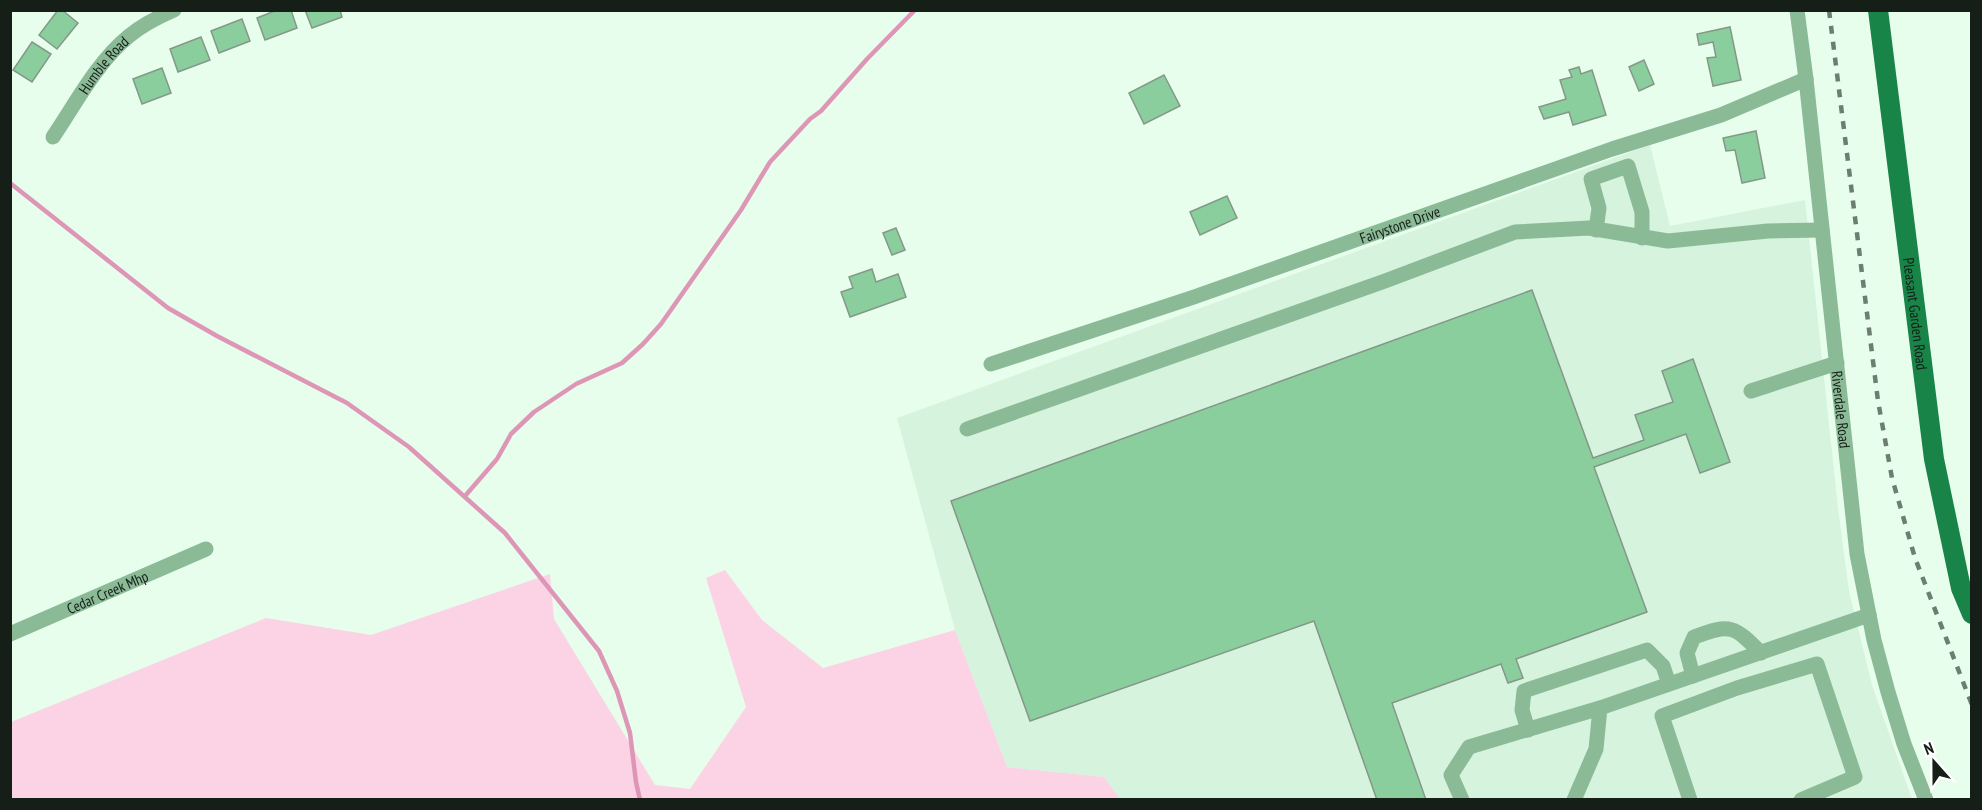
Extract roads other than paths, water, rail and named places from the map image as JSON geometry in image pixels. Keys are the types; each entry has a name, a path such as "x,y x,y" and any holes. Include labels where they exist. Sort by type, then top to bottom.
{"main road":[{"name":"Pleasant Garden Road","path":"1878,10 1934,459 1962,588 1971,614"}],"street":[{"name":"Humble Road","path":"53,137 105,60 129,35 174,10"},
{"name":"Riverdale Road","path":"1797,10 1857,554 1888,692 1904,744 1926,800"},
{"name":"Fairystone Drive","path":"991,364 1194,297 1612,149 1721,115 1806,79"},
{"path":"1596,230 1599,208 1591,178 1628,166 1642,212 1642,238"},
{"path":"967,429 1374,285 1515,232 1588,228 1668,241 1768,231 1822,230"},
{"path":"1751,391 1837,363"},
{"name":"Cedar Creek Mhp","path":"10,634 206,549"},
{"path":"1462,800 1451,776 1469,747 1600,708 1869,615"},
{"path":"1693,676 1687,653 1694,637 1716,629 1738,631 1761,652"},
{"path":"1528,729 1522,710 1524,691 1647,650 1663,666 1669,684"},
{"path":"1731,663 1737,688"},
{"path":"1690,800 1662,716 1737,688 1817,664 1856,777 1801,800"},
{"path":"1574,800 1596,749 1600,708"}],"waterway":[{"path":"465,496 497,459 511,434 534,412 576,384 622,363 643,344 661,324 741,210 770,162 915,10"},
{"path":"10,183 168,308 347,403 409,447 505,533 599,651 617,691 630,733 640,800"}],"railway":[{"path":"1829,10 1878,401 1892,478 1915,558 1972,705"}]}
